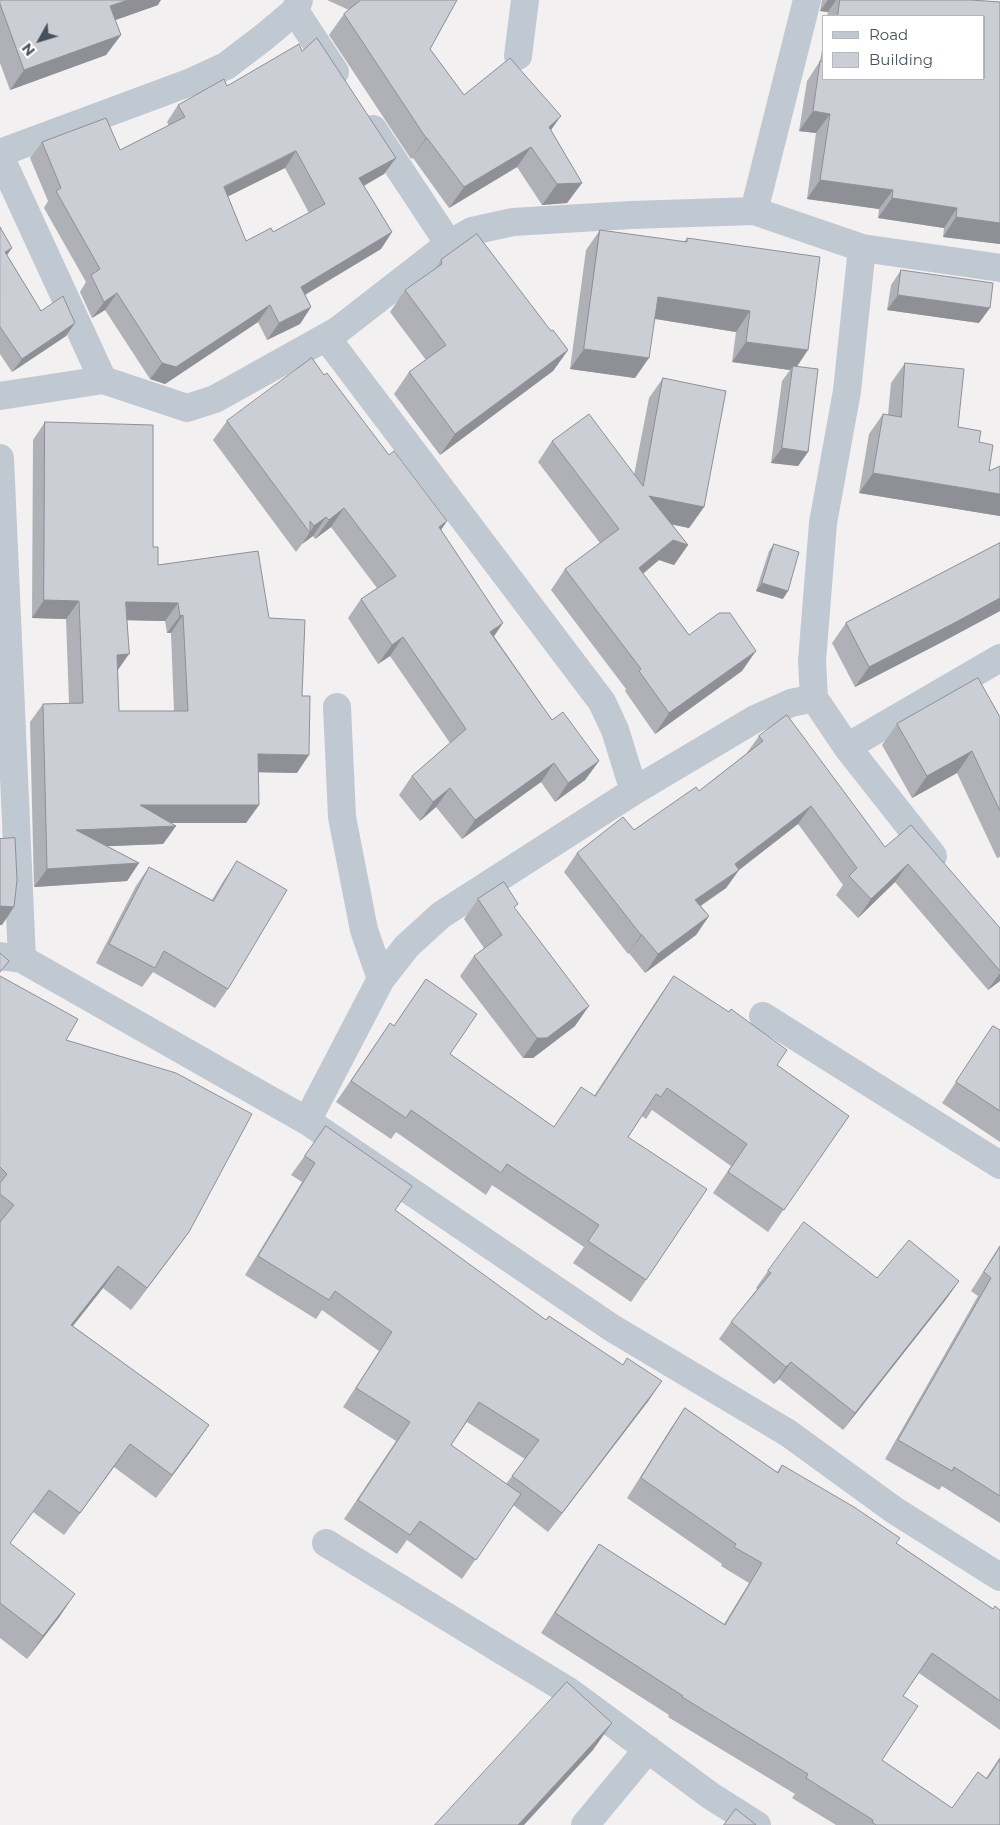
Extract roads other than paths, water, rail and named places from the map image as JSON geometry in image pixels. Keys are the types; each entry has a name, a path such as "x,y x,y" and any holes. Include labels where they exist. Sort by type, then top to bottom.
{"street":[{"path":"518,56 525,0"},
{"path":"754,210 807,0"},
{"path":"103,380 0,155 226,66 264,37 297,5 356,103 449,244"},
{"path":"0,396 103,380 186,408 215,400 337,331 449,244 472,231 513,222 754,210 862,248 1000,268"},
{"path":"862,248 848,391 823,523 812,661 814,698 847,747 950,877"},
{"path":"326,337 602,702 615,730 634,791"},
{"path":"0,458 11,958 307,1121 612,1328 788,1433 894,1510 1000,1577"},
{"path":"847,747 1000,658"},
{"path":"307,1121 381,979 407,946 441,915 634,791 755,719 791,703 814,698"},
{"path":"338,707 342,817 364,930 381,979"},
{"path":"763,1016 1000,1164"},
{"path":"326,1544 570,1692 711,1796 757,1825"},
{"path":"585,1825 648,1749"}]}
